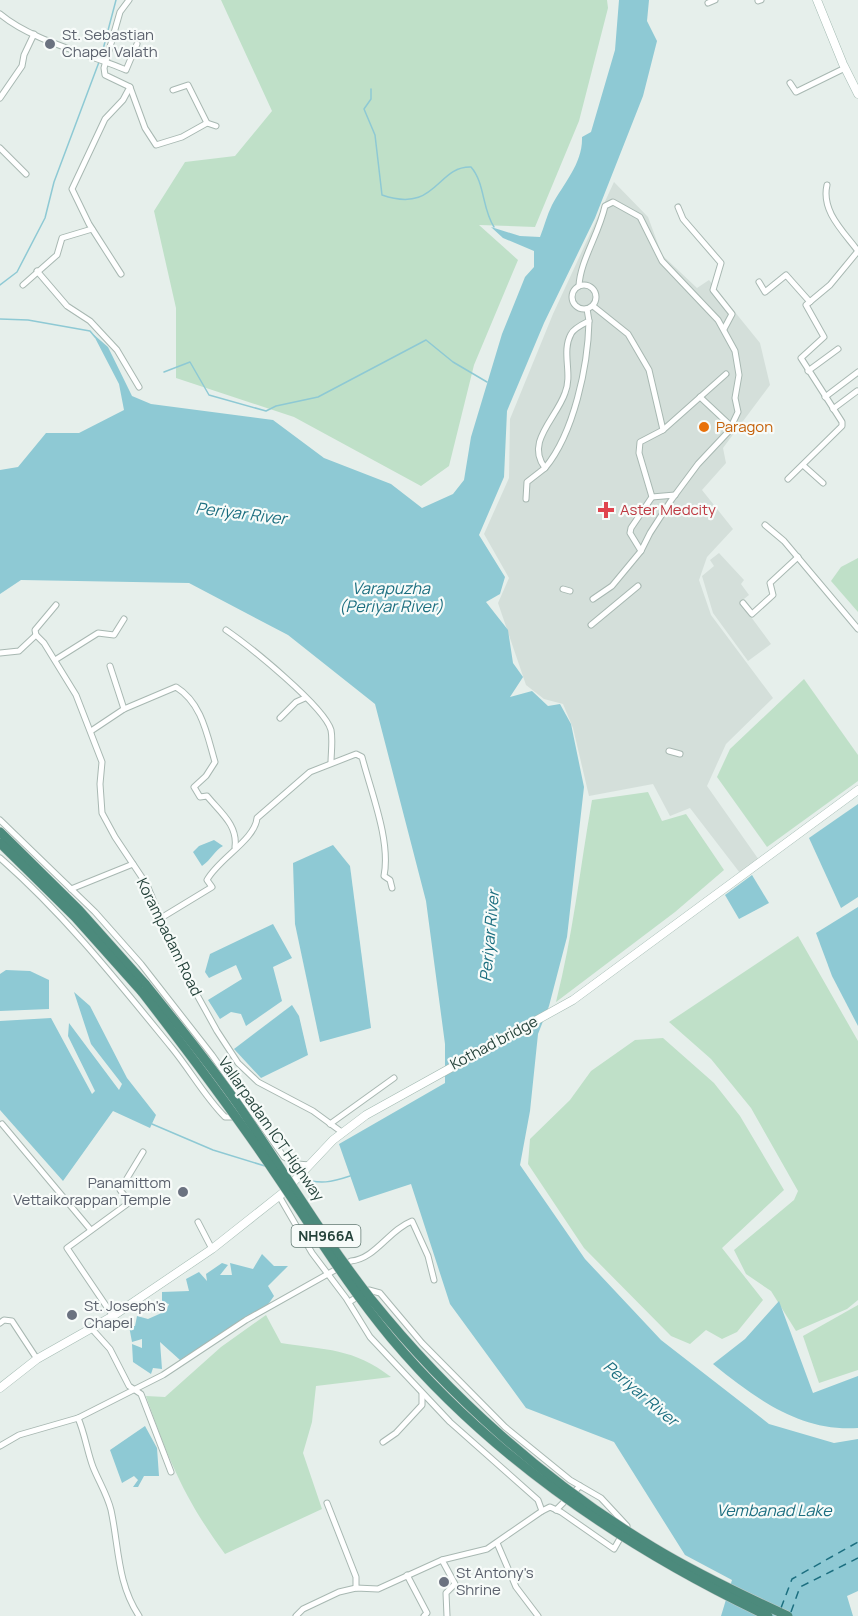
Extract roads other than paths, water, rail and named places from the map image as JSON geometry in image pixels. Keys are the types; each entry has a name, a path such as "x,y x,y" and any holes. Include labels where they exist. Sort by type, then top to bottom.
{"highway":[{"name":"Vallarpadam ICT Highway","path":"0,832 16,841 79,910 144,988 238,1104 370,1298 468,1404 534,1463 607,1518 693,1569 788,1616"},
{"name":"Vallarpadam ICT Highway","path":"0,843 144,988 344,1276 391,1338 440,1390 529,1470 598,1521 675,1569 768,1616"}],"main road":[{"path":"817,0 858,94"},
{"name":"Kothad bridge","path":"0,1389 37,1359 113,1316 212,1249 281,1194 343,1133 416,1085 573,1000 858,790"}],"street":[{"path":"128,0 120,12 105,61 105,75 130,87 146,128 156,145 182,137 207,123"},
{"path":"708,3 715,0"},
{"path":"0,14 34,34 126,70 137,44"},
{"path":"0,98 22,66 24,55 34,34"},
{"path":"790,83 796,92 845,68"},
{"path":"173,90 188,85 207,123 216,126"},
{"path":"121,274 92,229 72,189 74,180 105,119 123,100 130,87"},
{"path":"0,148 26,174"},
{"path":"788,479 804,466 812,453 842,426 842,422 801,358 824,337 806,305 830,285 858,251 832,217 824,198 827,184"},
{"path":"593,599 612,586 641,551 675,495 731,426 738,412 735,398 739,375 735,351 724,329 662,261 640,217 613,202 605,206 601,227 580,270 579,286 573,293 573,303 580,309 590,308 628,334 649,370 663,430"},
{"path":"678,207 683,219 721,263 713,290 732,314 724,329"},
{"path":"23,285 57,255 62,238 92,229"},
{"path":"37,271 67,306 90,321 117,350 139,387"},
{"path":"759,282 765,292 786,275 810,302"},
{"path":"526,499 527,482 545,468 557,454 583,375 590,308 597,297 593,288 579,286"},
{"path":"545,468 538,459 537,444 568,386 570,377 566,346 572,332 589,321"},
{"path":"808,371 838,349"},
{"path":"825,397 858,372"},
{"path":"652,497 639,453 640,442 663,430 726,374"},
{"path":"833,409 857,391"},
{"path":"700,397 731,426"},
{"path":"804,466 823,483"},
{"path":"652,497 675,495"},
{"path":"641,551 630,533 631,528 652,497"},
{"path":"765,525 798,557 858,629"},
{"path":"743,603 752,614 773,595 770,583 798,557"},
{"path":"591,625 638,586"},
{"path":"0,653 19,651 36,635 35,630 56,605"},
{"path":"55,660 98,633 114,635 124,619"},
{"path":"226,630 262,655 321,714 331,730 332,763"},
{"name":"Korampadam Road","path":"36,635 44,643 76,695 102,762 100,784 102,813 147,885 181,966 238,1063 258,1082 313,1111 343,1133"},
{"path":"110,666 124,709"},
{"path":"90,731 124,709 176,687 186,693 207,731 215,762 195,787 200,798 207,796 230,823 237,834 235,849"},
{"path":"280,718 296,702 305,698"},
{"path":"669,751 680,754"},
{"path":"161,918 212,887 207,880 212,871 256,824 256,818 310,772 356,754 362,757 374,792 387,861 384,876 390,879 392,888"},
{"path":"0,820 16,841 71,889 110,930 170,1000 284,1157 297,1164 311,1165"},
{"path":"0,858 73,929 191,1071 216,1108 225,1117 240,1117 252,1112"},
{"path":"71,889 133,864"},
{"path":"330,1124 394,1078"},
{"path":"2,1124 90,1229"},
{"path":"113,1316 67,1248 130,1202 120,1190 143,1152"},
{"path":"281,1194 294,1225 349,1302 370,1337 450,1422 538,1500 542,1511"},
{"path":"0,1446 28,1432 78,1418 163,1375 246,1320 351,1261 360,1260 402,1225 412,1221 428,1256 434,1280"},
{"path":"198,1222 212,1249"},
{"path":"296,1616 303,1609 339,1592 356,1588 378,1589 442,1560 486,1549 550,1507 614,1549 627,1526 601,1498 580,1486 505,1427 422,1343 380,1293 369,1290 349,1302"},
{"path":"0,1323 4,1320 12,1321 37,1359"},
{"path":"92,1329 110,1349 129,1386 141,1394 171,1472"},
{"path":"383,1442 396,1433 422,1405 422,1394"},
{"path":"78,1418 87,1441 93,1467 106,1490 122,1582 139,1616"},
{"path":"556,1510 580,1486"},
{"path":"327,1503 356,1577 356,1588"},
{"path":"497,1543 516,1587 538,1616"},
{"path":"442,1560 455,1584 446,1593 447,1616"},
{"path":"407,1575 427,1613 424,1616"}],"water":[{"path":"619,0 649,0 647,21 657,41 643,96 595,218 544,323 507,411 504,477 479,535 505,577 500,594 486,602 508,630 513,663 523,677 510,697 532,691 548,706 560,704 571,724 584,787 567,937 549,1006 538,1034 530,1111 520,1165 585,1259 661,1340 769,1424 834,1443 858,1439 858,1591 847,1596 853,1616 721,1616 732,1580 685,1555 614,1442 526,1408 450,1304 411,1184 359,1201 339,1144 445,1083 445,1044 426,901 375,704 288,635 189,583 21,580 0,594 0,470 18,467 46,433 79,433 124,410 119,384 93,334 108,347 132,396 151,404 273,420 324,458 391,484 422,508 453,494 464,480 471,437 502,334 525,277 534,267 534,251 503,238 491,227 520,236 540,237 552,205 576,164 582,137 591,132 615,50"},
{"path":"858,804 858,897 841,908 809,838"},
{"path":"214,840 223,846 202,866 193,852 199,846"},
{"path":"333,845 350,866 371,1028 320,1042 295,924 293,863"},
{"path":"752,875 769,903 739,919 725,895"},
{"path":"858,907 858,1026 832,976 816,933"},
{"path":"273,924 292,958 273,967 282,1001 246,1026 241,1014 231,1012 220,1019 208,1000 242,979 236,965 209,978 205,972 210,954"},
{"path":"6,970 30,971 49,980 49,1009 0,1011 0,974"},
{"path":"74,992 90,1006 127,1078 156,1115 150,1128 113,1111 63,1181 0,1110 0,1021 51,1018 92,1094 95,1091 68,1036 69,1023 119,1090 122,1084 91,1044"},
{"path":"292,1005 299,1016 308,1055 261,1078 234,1049"},
{"path":"262,1254 274,1266 288,1266 268,1286 274,1296 267,1306 180,1360 160,1342 162,1369 153,1368 151,1374 133,1362 132,1344 142,1348 142,1339 132,1342 129,1326 135,1326 137,1316 148,1319 166,1311 169,1304 162,1302 162,1292 189,1291 186,1279 199,1272 207,1281 206,1274 222,1263 228,1265 220,1275 232,1275 230,1263 253,1269"},
{"path":"779,1301 813,1393 858,1376 858,1428 837,1428 798,1418 762,1400 713,1364 745,1339"},
{"path":"145,1426 157,1448 159,1476 144,1476 138,1487 133,1487 138,1480 134,1476 122,1483 110,1450"}],"waterway":[{"path":"101,57 116,0"},
{"path":"0,285 17,272 45,218 54,182 99,62"},
{"path":"371,89 371,99 364,109 375,135 382,195 400,199 414,198 425,194 459,169 471,167 476,173 487,212 494,227"},
{"path":"0,319 28,320 90,331 95,337"},
{"path":"164,372 190,362 209,395 266,411 276,406 318,397 426,340 453,362 487,382"},
{"path":"152,1124 213,1150 265,1166"},
{"path":"301,1178 326,1182 350,1176"}],"place":[{"name":"St. Sebastian Chapel Valath","path":"50,44"},
{"name":"Paragon","path":"704,427"},
{"name":"Aster Medcity","path":"606,510"},
{"name":"Panamittom Vettaikorappan Temple","path":"183,1192"},
{"name":"St. Joseph's Chapel","path":"72,1315"},
{"name":"St Antony's Shrine","path":"444,1582"}],"water label":[{"name":"Periyar River","path":"241,513"},
{"name":"Varapuzha (Periyar River)","path":"391,597"},
{"name":"Periyar River","path":"489,936"},
{"name":"Periyar River","path":"641,1393"},
{"name":"Vembanad Lake","path":"774,1510"}]}
